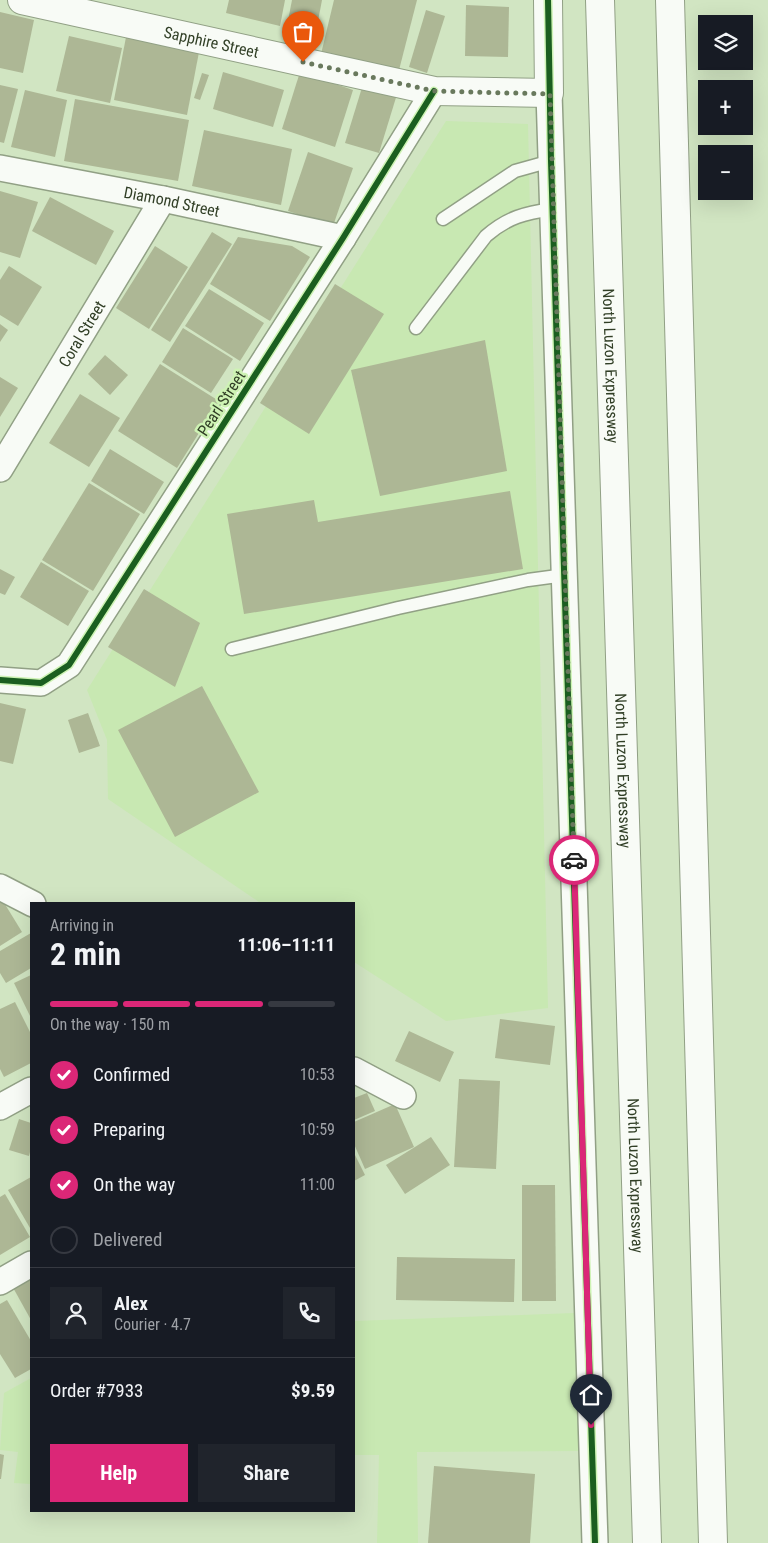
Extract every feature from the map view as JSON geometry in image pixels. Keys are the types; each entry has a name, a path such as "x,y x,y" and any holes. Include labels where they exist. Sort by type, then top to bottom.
{"main road":[{"name":"Sapphire Street","path":"22,0 434,91 550,94"},
{"path":"545,0 550,94"},
{"name":"North Luzon Expressway","path":"600,0 647,1543"},
{"path":"670,0 713,1543"}],"street":[{"name":"Pearl Street","path":"0,680 42,684 69,665 343,238 434,91"},
{"path":"550,94 594,1543"},
{"name":"Diamond Street","path":"0,168 343,238"},
{"name":"Coral Street","path":"0,468 163,200"},
{"path":"0,887 30,902"},
{"path":"355,1071 403,1096"},
{"path":"0,1107 30,1091"},
{"path":"0,1282 30,1265"}],"lane":[{"path":"443,219 516,171 551,161"},
{"path":"416,328 486,236 499,225 513,218 553,209"},
{"path":"232,649 398,608 528,580 565,575"}],"shaded area":[{"path":"446,121 528,124 548,1008 446,1021 355,963 355,902 259,902 108,799 107,740 87,690"},
{"path":"574,1313 579,1373 578,1451 417,1452 418,1543 377,1543 379,1455 355,1455 355,1321"},
{"path":"30,1379 30,1484 14,1483 18,1452 0,1450 4,1393"}],"building":[{"path":"229,0 285,0 280,26 226,13"},
{"path":"292,0 322,0 314,42 285,36"},
{"path":"334,0 417,0 398,74 321,54"},
{"path":"466,5 509,7 508,57 465,56"},
{"path":"426,10 445,16 427,73 409,67"},
{"path":"0,12 34,20 23,73 0,68"},
{"path":"69,36 122,48 110,103 56,91"},
{"path":"126,37 199,52 187,115 114,100"},
{"path":"223,72 284,90 273,127 213,109"},
{"path":"300,72 353,90 335,147 282,129"},
{"path":"202,73 209,75 200,100 194,98"},
{"path":"364,81 398,91 379,153 345,143"},
{"path":"0,85 18,89 4,143 0,142"},
{"path":"25,90 67,100 55,157 11,147"},
{"path":"75,99 189,120 178,181 64,161"},
{"path":"204,130 292,149 281,205 192,186"},
{"path":"308,152 353,168 333,226 288,211"},
{"path":"0,191 38,202 20,258 0,252"},
{"path":"50,197 114,231 96,265 32,231"},
{"path":"212,232 232,244 170,342 151,330"},
{"path":"238,237 292,246 310,257 270,321 210,284"},
{"path":"155,246 188,267 149,329 116,308"},
{"path":"9,266 42,287 18,326 0,315 0,280"},
{"path":"335,284 384,314 309,434 260,403"},
{"path":"209,289 264,323 240,361 185,326"},
{"path":"0,324 8,330 0,342"},
{"path":"183,328 233,359 211,393 162,362"},
{"path":"485,340 507,471 380,496 351,370"},
{"path":"105,355 128,375 110,395 88,374"},
{"path":"160,364 219,401 177,468 118,431"},
{"path":"0,377 18,388 0,417"},
{"path":"80,394 120,418 89,467 49,443"},
{"path":"110,449 164,482 144,514 91,481"},
{"path":"89,483 140,514 93,591 42,560"},
{"path":"510,491 523,569 244,614 227,514 314,500 318,522"},
{"path":"41,562 89,591 68,626 20,597"},
{"path":"0,569 15,577 5,595 0,593"},
{"path":"144,589 200,623 175,687 108,647"},
{"path":"202,686 259,792 175,837 118,730"},
{"path":"0,703 26,709 13,764 0,761"},
{"path":"88,713 100,746 79,753 68,720"},
{"path":"3,901 22,932 0,946 0,903"},
{"path":"30,934 30,969 6,983 0,973 0,951"},
{"path":"30,975 30,1016 14,983"},
{"path":"15,1002 30,1032 30,1064 4,1077 0,1069 0,1009"},
{"path":"500,1019 555,1026 550,1065 495,1058"},
{"path":"409,1031 454,1052 440,1082 395,1061"},
{"path":"459,1079 500,1081 496,1169 454,1167"},
{"path":"367,1093 375,1111 355,1120 355,1098"},
{"path":"395,1104 414,1147 365,1169 355,1146 355,1122"},
{"path":"19,1119 30,1123 29,1156 9,1150"},
{"path":"431,1137 450,1165 405,1194 386,1165"},
{"path":"355,1155 365,1175 355,1180"},
{"path":"30,1178 30,1228 8,1190"},
{"path":"522,1185 555,1185 556,1301 522,1301"},
{"path":"5,1194 30,1237 0,1255 0,1197"},
{"path":"397,1257 515,1259 514,1302 396,1300"},
{"path":"30,1274 30,1318 11,1284"},
{"path":"7,1300 30,1339 30,1370 15,1378 0,1354 0,1304"},
{"path":"0,1454 4,1455 1,1479 0,1479"},
{"path":"434,1466 535,1474 530,1543 428,1543"}],"cycle path":[{"path":"548,0 551,161 595,1543"},
{"path":"0,680 41,683 69,665 343,238 434,91"}],"way so far":[{"path":"303,62 434,91 550,94 574,860"}],"route":[{"path":"574,860 591,1425"}]}
